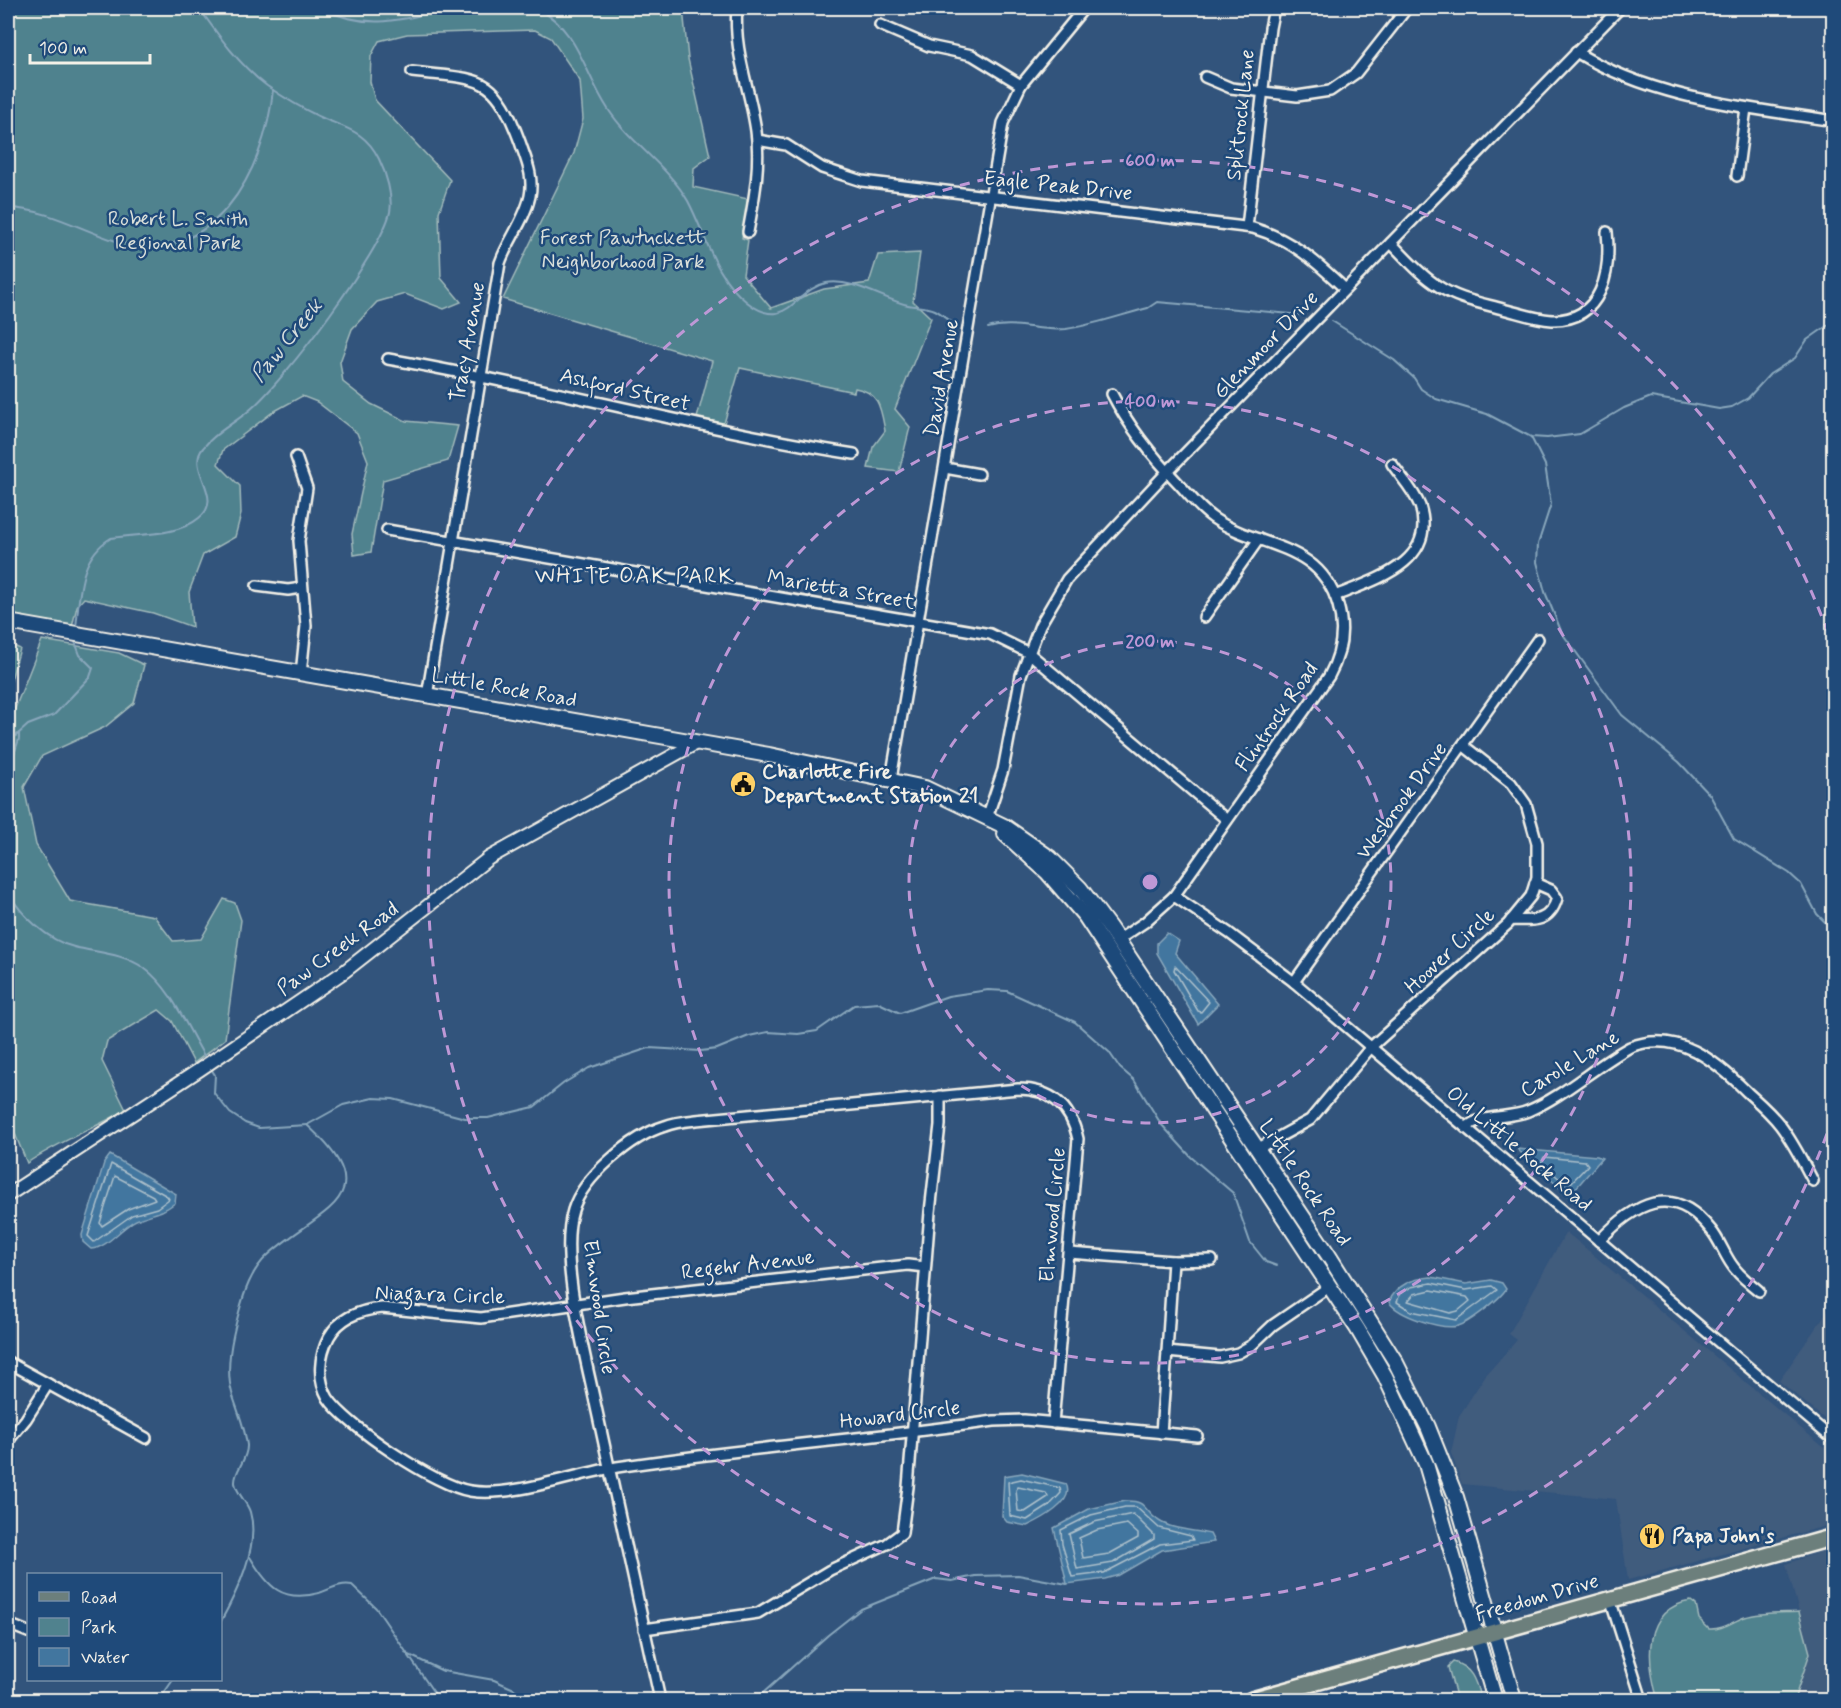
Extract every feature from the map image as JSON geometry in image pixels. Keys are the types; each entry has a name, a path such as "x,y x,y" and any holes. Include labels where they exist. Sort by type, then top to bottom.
{"main road":[{"name":"Little Rock Road","path":"8,622 891,779 934,792 1018,834 1050,858 1080,888 1118,940 1383,1340 1415,1400 1456,1497 1514,1701"},
{"name":"Little Rock Road","path":"987,818 1047,872 1085,916 1330,1286 1385,1376 1419,1446 1438,1500 1495,1701"},
{"name":"Freedom Drive","path":"1252,1701 1833,1537"}],"street":[{"path":"737,8 738,50 757,140 757,174 748,232"},
{"name":"David Avenue","path":"891,779 1003,123 1021,85 1084,8"},
{"name":"Splitrock Lane","path":"1247,227 1274,8"},
{"path":"1205,77 1231,88 1308,96 1340,86 1356,73 1407,8"},
{"name":"Glenmoor Drive","path":"987,818 1003,770 1015,698 1029,652 1040,625 1067,579 1167,472 1620,8"},
{"path":"880,25 929,46 972,55 1021,85"},
{"path":"1576,52 1660,90 1689,99 1833,122"},
{"name":"Tracy Avenue","path":"412,72 474,80 497,94 509,112 531,172 530,199 500,263 427,696"},
{"path":"1737,176 1746,108"},
{"name":"Eagle Peak Drive","path":"757,140 786,145 822,168 850,179 1247,227 1268,232 1297,247 1345,290"},
{"path":"1391,243 1427,279 1450,293 1537,318 1557,320 1567,318 1587,308 1602,288 1608,266 1607,232"},
{"name":"Ashford Street","path":"388,359 481,375 732,433 854,454"},
{"name":"Flintrock Road","path":"1112,394 1131,429 1167,472 1211,516 1259,539 1296,553 1312,564 1330,585 1335,596 1341,633 1334,666 1174,896 1145,922 1118,940"},
{"path":"296,457 307,488 299,541 306,627 301,674"},
{"path":"1335,596 1396,570 1417,547 1422,530 1420,507 1392,464"},
{"path":"945,468 980,474"},
{"name":"Marietta Street","path":"387,530 990,634 1029,652 1227,820"},
{"path":"1204,617 1259,539"},
{"path":"257,586 288,590 302,588"},
{"name":"Wesbrook Drive","path":"1294,982 1538,639"},
{"name":"Paw Creek Road","path":"8,1195 200,1070 369,954 489,858 696,743"},
{"name":"Hoover Circle","path":"1257,1149 1310,1120 1371,1047 1511,920 1531,896 1535,883 1537,843 1526,804 1511,783 1464,746"},
{"path":"1511,920 1532,921 1547,918 1554,908 1557,898 1551,890 1535,883"},
{"name":"Old Little Rock Road","path":"1174,896 1229,933 1294,982 1833,1440"},
{"name":"Carole Lane","path":"1466,1128 1473,1122 1516,1115 1538,1107 1630,1047 1653,1041 1668,1042 1705,1055 1750,1094 1780,1124 1813,1180"},
{"name":"Elmwood Circle","path":"660,1701 576,1304 569,1237 571,1216 577,1199 604,1166 654,1130 696,1120 940,1096 1029,1089 1051,1096 1066,1108 1075,1125 1078,1139 1053,1423"},
{"path":"644,1629 758,1613 842,1563 896,1539 905,1523 925,1267 940,1125 940,1096"},
{"path":"1599,1241 1620,1219 1635,1208 1650,1203 1678,1206 1691,1211 1709,1227 1732,1265 1759,1291"},
{"path":"1069,1253 1173,1262 1212,1260"},
{"path":"1161,1433 1173,1262"},
{"name":"Regehr Avenue","path":"576,1304 794,1277 908,1266 925,1267"},
{"path":"1167,1352 1220,1357 1238,1353 1252,1345 1273,1325 1330,1286"},
{"name":"Niagara Circle","path":"576,1304 481,1318 382,1308 358,1312 343,1321 328,1339 321,1359 321,1381 331,1401 353,1422 418,1469 457,1489 488,1492 506,1490 609,1468"},
{"path":"8,1362 146,1438"},
{"path":"8,1441 48,1384"},
{"name":"Howard Circle","path":"609,1468 912,1433 994,1421 1053,1423 1197,1436"},
{"path":"1610,1599 1642,1701"},
{"path":"8,1624 27,1632"}],"shaded area":[{"path":"1566,1232 1833,1455 1833,1524 1628,1580 1616,1499 1462,1484 1451,1453 1459,1416 1485,1376 1517,1340 1509,1334"},
{"path":"1833,1303 1833,1426 1779,1381"},
{"path":"1833,1547 1833,1700 1795,1700 1810,1653 1786,1564"}],"green space":[{"path":"8,8 683,8 688,59 710,156 694,168 693,187 748,199 742,238 748,240 743,275 771,308 824,289 869,283 878,255 920,253 913,301 931,318 895,409 910,427 899,472 868,468 873,447 885,431 878,403 870,393 855,388 854,392 740,368 723,427 696,422 712,361 503,299 574,153 583,119 580,81 551,38 535,30 407,34 379,41 371,56 370,82 375,100 450,180 439,212 441,278 461,302 444,309 405,294 377,302 352,329 340,362 343,382 371,404 406,421 458,426 448,461 383,480 371,552 354,555 352,534 368,461 357,433 317,402 302,396 273,412 223,450 218,464 240,486 241,514 235,537 203,555 189,592 192,627 153,613 84,598 77,606 72,627 8,615"},
{"path":"42,640 119,653 144,665 134,703 105,727 42,756 24,787 36,845 70,901 154,916 173,941 201,939 224,899 235,903 241,920 225,1039 194,1063 172,1021 159,1010 107,1041 102,1061 126,1110 27,1163 8,1117 8,726"},
{"path":"8,643 20,649 8,690"},
{"path":"1691,1601 1696,1605 1699,1619 1709,1629 1723,1627 1751,1615 1799,1612 1810,1653 1794,1700 1658,1700 1650,1655 1656,1626 1663,1615 1675,1606"},
{"path":"1453,1662 1460,1664 1469,1672 1481,1700 1457,1700 1448,1667"}],"water":[{"path":"1167,933 1179,941 1175,953 1218,1004 1198,1024 1157,953 1157,943"},
{"path":"1517,1149 1597,1156 1602,1158 1569,1196"},
{"path":"110,1155 176,1194 175,1203 160,1212 130,1223 103,1245 91,1249 83,1242 82,1235 104,1163"},
{"path":"1431,1277 1466,1284 1491,1280 1502,1283 1506,1289 1484,1310 1458,1326 1451,1327 1431,1324 1411,1317 1389,1302 1396,1291 1406,1284"},
{"path":"1022,1473 1066,1484 1068,1491 1055,1510 1027,1526 1007,1522 1002,1516 1004,1476"},
{"path":"1125,1501 1142,1504 1154,1517 1165,1524 1210,1534 1214,1542 1162,1550 1119,1575 1067,1584 1054,1528 1089,1509"}],"waterway":[{"name":"Paw Creek","path":"76,627 83,577 93,555 100,546 111,538 179,528 190,524 206,510 207,492 199,465 199,456 203,448 267,393 308,344 370,255 390,212 391,199 386,178 379,159 367,142 353,131 318,116 267,86 239,60 199,8"},
{"path":"322,8 338,15 369,21 400,19 448,8"},
{"path":"537,8 551,17 572,40 600,95 617,122 660,165 679,188 688,201 719,268 736,292 747,302 761,311 781,312 815,287 826,283 847,283 898,302 932,309 953,324"},
{"path":"8,208 50,216 116,241 150,246 180,241 206,227 228,207 245,181 259,152 268,121 273,90"},
{"path":"988,328 1007,325 1066,329 1148,308 1157,302 1303,315"},
{"path":"1332,321 1394,360 1414,378 1421,389 1436,399 1487,414 1531,437 1547,438 1580,434 1624,408 1651,397 1719,409 1732,407 1748,398 1770,374 1795,358 1807,340 1834,321"},
{"path":"1531,437 1545,465 1551,504 1538,544 1537,562 1545,592 1562,633 1622,715 1679,762 1710,795 1734,839 1789,873 1801,884 1817,914 1834,931"},
{"name":"Paw Creek","path":"8,743 28,725 54,715 90,677 93,668 80,655 74,639"},
{"path":"8,772 19,733"},
{"path":"8,892 27,917 54,939 74,947 119,956 136,963 154,976 179,1010 206,1059"},
{"path":"210,1067 215,1075 214,1093 230,1113 245,1123 259,1128 307,1125 343,1105 373,1098 393,1099 465,1118 488,1118 534,1107 564,1083 589,1068 649,1048 701,1051 717,1049 749,1036 768,1032 798,1034 817,1031 854,1005 879,1003 900,1013 948,996 988,990 1007,991 1075,1022 1109,1052 1120,1068 1134,1080 1161,1124 1191,1157 1233,1193 1250,1242 1266,1262 1277,1266"},
{"path":"222,1619 240,1583 252,1539 250,1512 235,1483 247,1445 232,1393 229,1373 232,1342 241,1305 249,1282 261,1262 324,1213 337,1201 344,1187 343,1170 331,1150 307,1125"},
{"path":"250,1557 263,1577 277,1590 286,1594 306,1596 339,1586 352,1585 376,1608 439,1700"},
{"path":"748,1700 763,1693 861,1609 936,1579 952,1581 975,1576 1018,1575 1067,1584"},
{"path":"405,1653 443,1671 494,1680 514,1689 529,1700"},
{"path":"159,1700 172,1681"}],"place":[{"name":"Charlotte Fire Department Station 21","path":"743,784"},
{"name":"Papa John's","path":"1652,1536"}],"district":[{"name":"WHITE OAK PARK","path":"635,577"}],"park label":[{"name":"Robert L. Smith Regional Park","path":"178,231"},
{"name":"Forest Pawtuckett Neighborhood Park","path":"623,250"}]}
